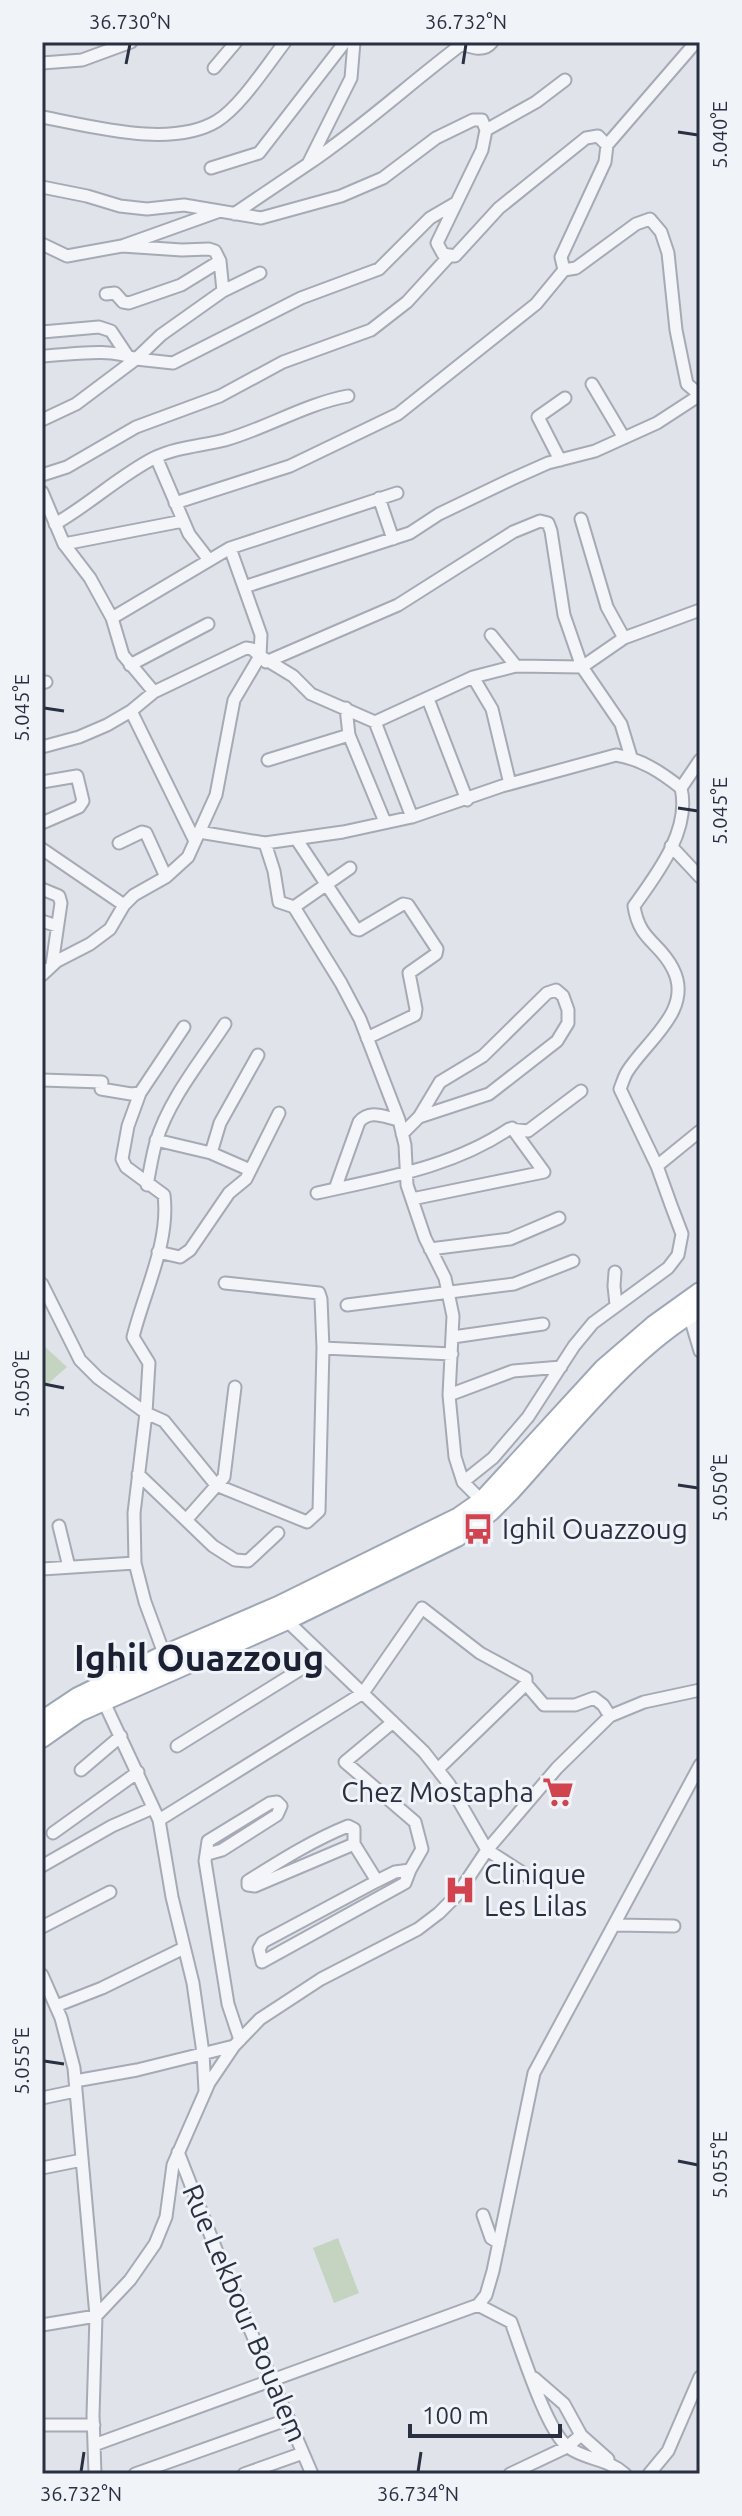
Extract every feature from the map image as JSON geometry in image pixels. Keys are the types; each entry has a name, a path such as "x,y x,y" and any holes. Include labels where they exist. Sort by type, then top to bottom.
{"main road":[{"path":"42,1721 78,1697 168,1662 457,1537 622,1351 700,1292"},
{"path":"486,1506 623,1369 663,1333 694,1311"},
{"path":"42,1738 66,1720 168,1662"}],"street":[{"path":"42,63 82,60 131,42"},
{"path":"214,68 236,42"},
{"path":"42,117 112,132 145,134 186,131 217,121 246,93 285,42"},
{"path":"211,168 259,153 345,42"},
{"path":"308,164 351,78 354,42"},
{"path":"234,214 351,135 420,75 463,43 477,49 492,42"},
{"path":"564,270 561,257 605,162 607,145 696,42"},
{"path":"486,130 536,102 565,80"},
{"path":"42,187 120,206 147,209 184,205 261,218 341,196 383,178 436,138 473,120 482,120 486,130 482,150 437,243 443,254 455,256 499,208 586,138 598,136 607,145"},
{"path":"42,356 102,353 173,363 301,298 379,269 430,218 454,204"},
{"path":"42,244 67,256 122,246 221,211"},
{"path":"175,503 290,466 398,414 536,304 564,270 576,268 636,224 650,219 661,232 668,253 676,330 687,384 700,395 657,423 595,451 560,460 512,479 439,514 410,533 244,587"},
{"path":"122,246 215,251 220,261 223,291"},
{"path":"42,475 67,467 136,427 220,396 283,362 371,330 407,302 450,255"},
{"path":"106,294 113,292 123,302 129,303 181,285 220,261"},
{"path":"42,420 76,404 131,357 223,291 260,273"},
{"path":"42,332 99,327 111,331 131,357"},
{"path":"592,384 624,438"},
{"path":"55,524 87,506 125,475 156,457 183,447 225,440 327,400 348,396"},
{"path":"560,460 538,417 565,398"},
{"path":"156,457 189,534 209,560"},
{"path":"42,492 64,544 90,578 112,618 117,641 130,665 154,692"},
{"path":"112,618 230,548 397,493"},
{"path":"379,498 393,539"},
{"path":"581,519 607,607 624,638"},
{"path":"64,544 183,521"},
{"path":"42,975 52,965 110,929 124,905 134,895 166,877 188,857 216,795 234,700 263,659 398,605 513,532 540,521 548,523 551,531 564,615 582,667 621,724 631,757"},
{"path":"230,548 261,635 263,659"},
{"path":"375,722 473,677 516,666 582,667 624,638 700,610"},
{"path":"130,665 208,624"},
{"path":"491,635 516,666"},
{"path":"42,747 107,725 154,692 246,648 252,649 293,676 311,694 375,722 412,817"},
{"path":"473,677 492,709 510,784"},
{"path":"428,699 467,800"},
{"path":"346,708 349,735 385,822"},
{"path":"131,711 197,836"},
{"path":"268,760 349,735"},
{"path":"197,836 265,843 297,840 412,817 510,784 616,755 631,757 662,772 681,788"},
{"path":"463,1482 493,1458 520,1427 593,1323 668,1268 681,1248 682,1234 657,1166 620,1089 626,1073 673,1013 677,994 674,970 645,936 636,919 634,906 671,846 682,818 681,788 700,760"},
{"path":"42,782 77,776 83,801 79,807 42,823"},
{"path":"119,843 146,833 166,877"},
{"path":"297,840 356,929 403,904 408,905 437,949 436,954 409,973 415,1015 367,1038"},
{"path":"265,843 279,902 294,907 341,983 367,1038 399,1120 412,1199 430,1249 445,1278 453,1316 449,1395 455,1457 463,1482 486,1506"},
{"path":"671,846 700,877"},
{"path":"42,849 124,905"},
{"path":"294,907 350,868"},
{"path":"42,889 60,899 52,965"},
{"path":"42,921 57,926"},
{"path":"402,1134 419,1117 440,1082 483,1056 547,993 556,990 563,996 568,1023 557,1041 489,1094 419,1117"},
{"path":"147,1185 156,1140 178,1093 225,1024"},
{"path":"168,1662 145,1602 135,1563 134,1513 149,1363 133,1337 158,1252 166,1206 164,1195 126,1167 122,1159 128,1126 140,1093 184,1027"},
{"path":"211,1153 220,1123 258,1055"},
{"path":"42,1080 102,1085 131,1094 140,1093"},
{"path":"317,1193 394,1178 480,1148 512,1128 528,1131 581,1091"},
{"path":"158,1252 180,1257 190,1250 229,1193 246,1179 279,1113"},
{"path":"335,1189 359,1122 364,1116 371,1114 399,1120"},
{"path":"412,1199 544,1172 512,1128"},
{"path":"657,1166 700,1131"},
{"path":"156,1140 211,1153 250,1170"},
{"path":"430,1249 510,1239 559,1218"},
{"path":"347,1305 514,1284 573,1261"},
{"path":"615,1272 616,1305"},
{"path":"42,1284 80,1360 98,1378 146,1413 164,1421 216,1485 307,1522 318,1514 323,1348 319,1293 225,1283"},
{"path":"694,1311 700,1351"},
{"path":"453,1337 543,1324"},
{"path":"323,1348 452,1354"},
{"path":"449,1395 513,1371 561,1367"},
{"path":"186,1520 224,1477 235,1387"},
{"path":"138,1474 213,1546 235,1560 248,1561 278,1533"},
{"path":"59,1526 69,1567"},
{"path":"42,1569 135,1563"},
{"path":"42,1866 112,1826 156,1814 363,1693 422,1608 480,1653 526,1678 526,1684 544,1705 570,1706 594,1698 610,1716"},
{"path":"281,1613 438,1769 487,1850 526,1875"},
{"path":"177,1746 322,1656"},
{"path":"438,1769 526,1684"},
{"path":"42,2325 96,2316 130,2280 155,2244 166,2217 173,2165 205,2092 237,2043 260,2019 321,1979 418,1929 439,1913 457,1895 487,1850 557,1768 610,1716 644,1702 700,1690"},
{"path":"103,1700 156,1814 193,1983 205,2092"},
{"path":"393,1722 345,1762 415,1822 422,1849 405,1883 262,1962 259,1949 263,1942 395,1872 410,1870"},
{"path":"81,1770 121,1736"},
{"path":"94,2445 478,2305 486,2295 499,2243 534,2073 700,1765"},
{"path":"53,1833 138,1772"},
{"path":"208,1854 222,1850 277,1815 281,1806 277,1802 270,1803 208,1841 205,1861 237,2043"},
{"path":"354,1844 255,1886 248,1885 248,1881 262,1872 326,1835 348,1826 354,1829 354,1844 377,1881"},
{"path":"42,1927 110,1892"},
{"path":"614,1925 674,1926"},
{"path":"56,2006 102,1988 184,1948"},
{"path":"42,1975 56,2006 74,2068 96,2316 95,2474"},
{"path":"42,2098 75,2086 237,2043"},
{"name":"Rue Lekbour Boualem","path":"178,2152 219,2257 312,2474"},
{"path":"42,2168 82,2160"},
{"path":"483,2215 491,2238 499,2243"},
{"path":"478,2305 511,2322 545,2413 625,2474"},
{"path":"531,2375 564,2404 574,2437 614,2465"},
{"path":"649,2474 668,2451 700,2377"},
{"path":"135,2474 289,2419"},
{"path":"42,2425 94,2425"},
{"path":"510,2474 574,2437"},
{"path":"244,2474 303,2453"}],"green space":[{"path":"42,1344 67,1367 42,1389"},
{"path":"338,2238 359,2293 334,2303 313,2248"}],"place":[{"name":"Ighil Ouazzoug","path":"478,1529"},
{"name":"Chez Mostapha","path":"558,1792"},
{"name":"Clinique Les Lilas","path":"460,1890"}],"district":[{"name":"Ighil Ouazzoug","path":"199,1658"}]}
